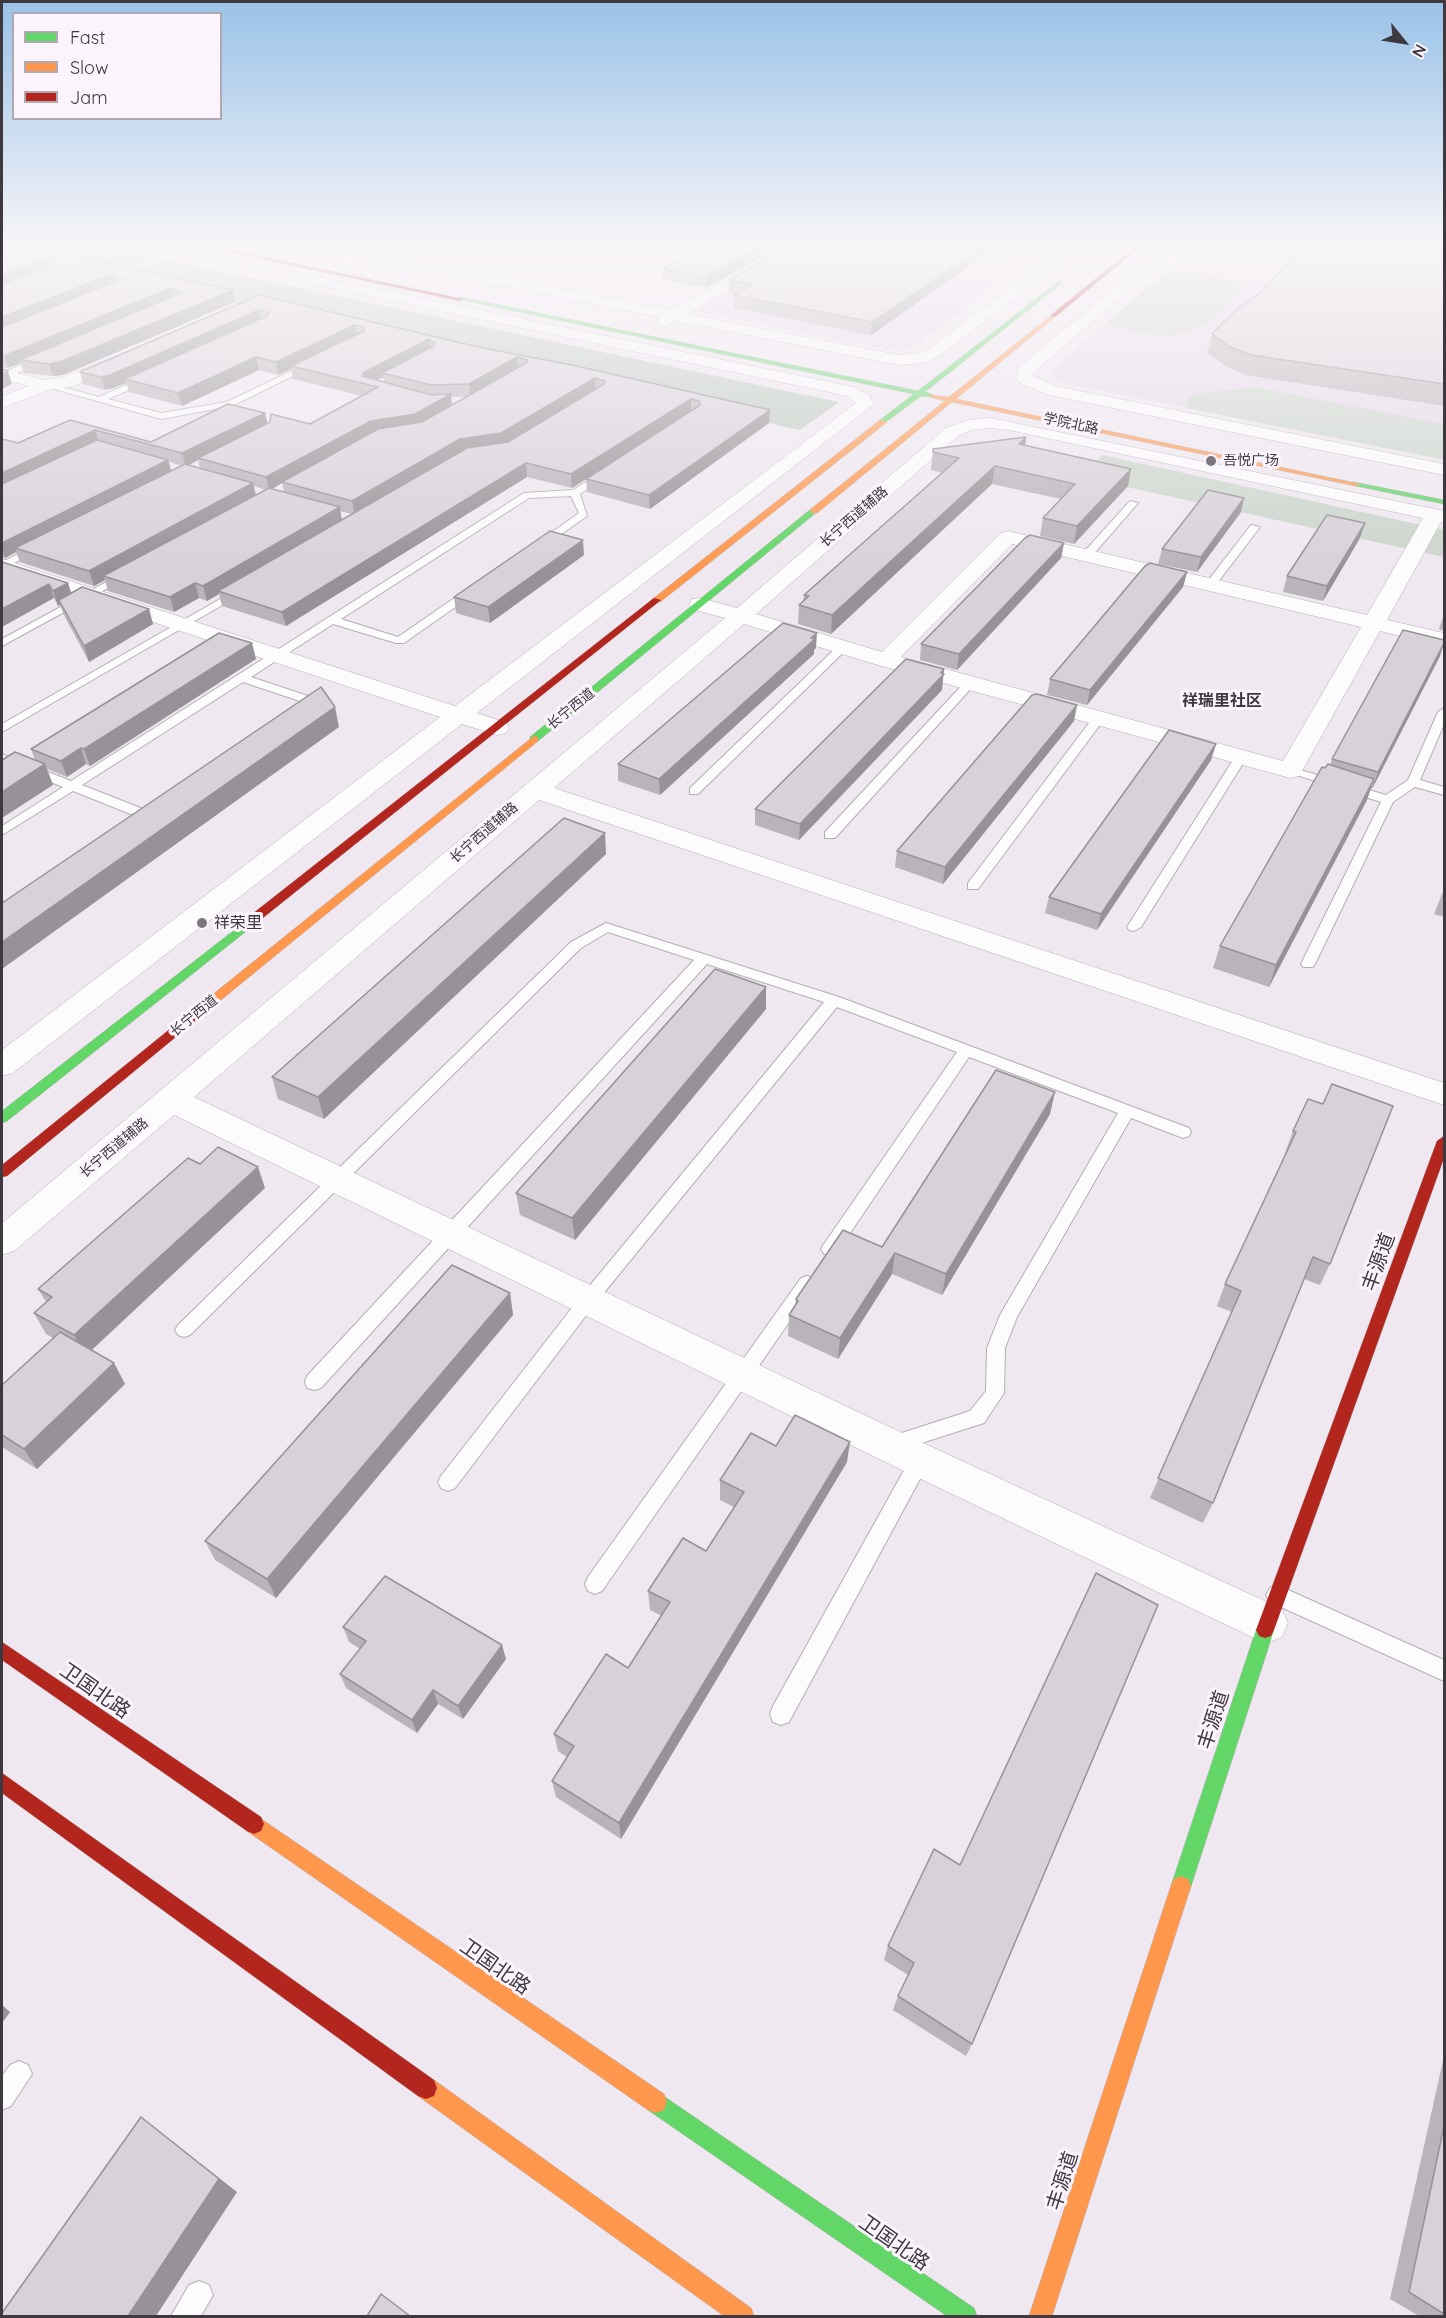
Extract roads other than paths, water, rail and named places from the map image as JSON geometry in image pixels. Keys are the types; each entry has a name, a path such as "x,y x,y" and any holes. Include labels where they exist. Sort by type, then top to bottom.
{"main road":[{"name":"学院北路","path":"727,354 951,400 1441,511"},
{"path":"802,354 973,388"},
{"name":"长宁西道","path":"2,1118 970,354"},
{"name":"长宁西道","path":"2,1172 951,400 973,388 1013,354"},
{"name":"学院北路","path":"1037,401 1317,459"},
{"name":"丰源道","path":"1040,2316 1272,1609 1444,1141"},
{"name":"卫国北路","path":"2,1650 966,2316"},
{"path":"2,1782 743,2316"}],"street":[{"path":"2,403 44,386 68,382 132,354"},
{"path":"2,1065 457,714 865,404 863,399 854,392 671,354"},
{"path":"868,354 898,360 924,358 929,354"},
{"path":"1045,354 1026,370 1024,378 1049,390 1444,470"},
{"path":"3,375 44,386"},
{"name":"长宁西道辅路","path":"2,1242 742,615 952,432 968,425 990,423 1009,425 1441,511"},
{"path":"700,604 886,660 1290,771 1373,623 1441,511"},
{"path":"886,660 1008,537 1444,640"},
{"path":"2,566 497,728"},
{"path":"534,790 1444,1094"},
{"path":"171,1100 905,1452 1272,1609"}],"lane":[{"path":"3,375 48,357"},
{"path":"44,386 161,416 229,404 321,361"},
{"path":"100,400 152,377"},
{"path":"2,831 527,495 576,494 615,468"},
{"path":"526,554 584,514 576,494"},
{"path":"1086,555 1134,503"},
{"path":"1211,585 1255,527"},
{"path":"2,566 53,540"},
{"path":"2,643 131,573"},
{"path":"332,620 400,641 487,581"},
{"path":"2,729 254,582"},
{"path":"694,791 843,647"},
{"path":"243,678 313,701 294,713"},
{"path":"830,835 970,682"},
{"path":"1308,964 1388,800 1413,782 1444,712"},
{"path":"973,886 1099,718"},
{"path":"1134,927 1241,757"},
{"path":"2,758 143,814"},
{"path":"1290,771 1388,800"},
{"path":"1413,782 1444,791"},
{"path":"184,1330 335,1179 576,945 606,927 834,1000 1183,1132"},
{"path":"314,1382 705,957"},
{"path":"448,1482 588,1300 834,1000"},
{"path":"595,1584 744,1375 967,1049"},
{"path":"781,1714 905,1452 977,1417 995,1393 996,1348 1009,1316 1127,1111"},
{"path":"1272,1609 1444,1671"},
{"path":"2,2097 19,2074"}],"place":[{"name":"吾悦广场","path":"1211,461"},
{"name":"祥荣里","path":"202,923"}],"district":[{"name":"祥瑞里社区","path":"1222,701"}]}
